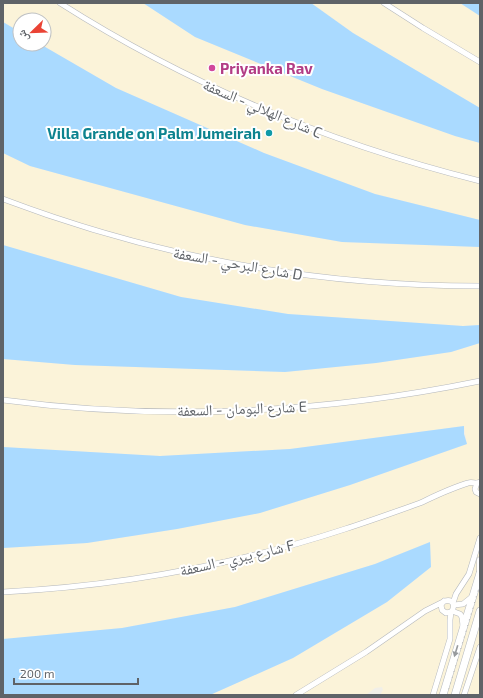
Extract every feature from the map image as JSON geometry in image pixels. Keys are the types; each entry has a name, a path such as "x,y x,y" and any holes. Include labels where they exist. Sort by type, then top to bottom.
{"main road":[{"path":"443,695 480,574"},
{"path":"455,695 480,611"}],"street":[{"name":"شارع الهلالي - السعفة C","path":"60,3 152,56 200,81 255,106 370,150 480,182"},
{"path":"384,3 480,62"},
{"name":"شارع البرحي - السعفة D","path":"3,199 71,223 120,238 240,265 348,280 406,284 480,286"},
{"name":"شارع البومان - السعفة E","path":"3,400 59,406 128,410 188,412 249,410 370,400 480,381"},
{"name":"شارع يبري - السعفة F","path":"3,592 105,582 183,570 241,558 356,525 468,483 478,490"},
{"path":"433,695 450,639 453,604 456,594 469,574 480,538"},
{"path":"480,560 480,574"},
{"path":"296,695 366,652 432,607 456,594"},
{"path":"445,601 453,604 463,604 473,595"},
{"path":"445,601 441,605 450,625"},
{"path":"432,607 443,610 447,613 456,612 461,615 463,628"},
{"path":"474,632 480,626"},
{"path":"464,695 480,647"}],"sand":[{"path":"3,3 143,3 195,37 322,89 455,136 480,143 480,220 375,194 264,153 116,88 52,51 52,12 12,12 12,27 3,22"},
{"path":"311,3 460,3 480,16 480,108 353,33"},
{"path":"3,153 30,166 245,225 342,242 480,247 480,325 463,326 288,314 181,297 3,245"},
{"path":"480,343 480,695 380,695 383,690 382,687 375,688 366,695 210,695 293,658 387,602 431,567 430,542 375,564 235,607 122,628 3,639 3,548 87,543 177,529 260,513 350,485 467,444 464,426 290,449 160,456 3,447 3,359 75,365 285,372 376,363 451,352"}],"water":[{"path":"143,3 311,3 353,33 480,108 480,143 455,136 322,89 195,37"},
{"path":"460,3 480,3 480,16"},
{"path":"3,22 12,27 12,52 52,51 116,88 264,153 375,194 480,220 480,247 342,242 245,225 30,166 3,153"},
{"path":"3,245 181,297 288,314 463,326 480,325 480,343 451,352 376,363 285,372 75,365 3,359"},
{"path":"464,426 464,434 467,444 350,485 260,513 177,529 87,543 3,548 3,447 160,456 290,449"},
{"path":"430,542 431,567 387,602 293,658 210,695 3,695 3,639 122,628 235,607 375,564"}],"railway":[{"path":"447,695 480,584"}],"place":[{"name":"Priyanka Rav","path":"212,68"},
{"name":"Villa Grande on Palm Jumeirah","path":"269,133"}]}
